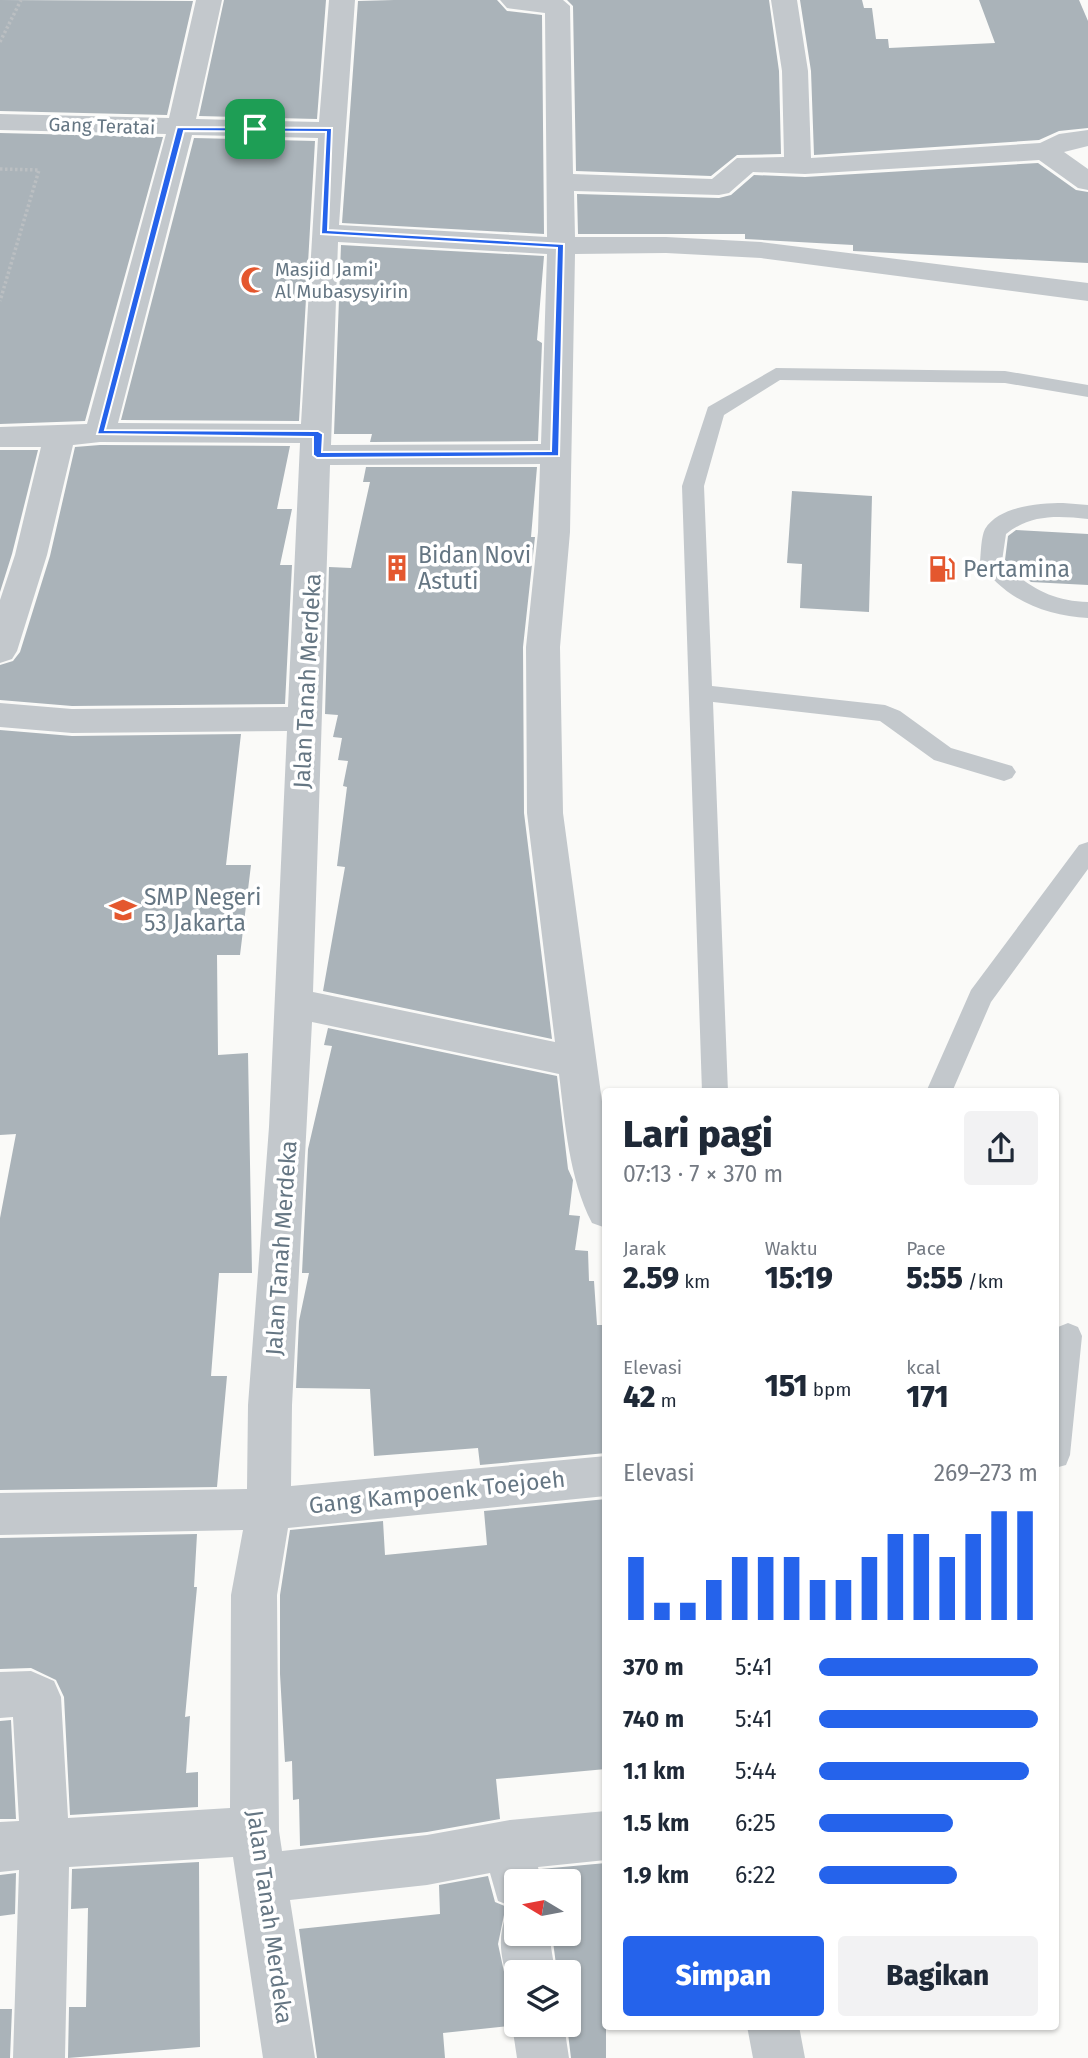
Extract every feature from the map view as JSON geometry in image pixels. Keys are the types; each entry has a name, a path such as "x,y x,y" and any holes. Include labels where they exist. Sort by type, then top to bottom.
{"street":[{"path":"100,432 180,128 209,0"},
{"name":"Jalan Tanah Merdeka","path":"289,2058 257,1855 254,1595 269,1509 270,1405 289,1127 318,445 324,233 342,0"},
{"path":"513,0 516,3 557,6 561,246 554,532 543,647 545,813 587,1142 602,1196"},
{"path":"783,0 794,71 798,164"},
{"name":"Gang Teratai","path":"0,122 330,130"},
{"path":"559,182 719,187 747,164 913,161 1045,151 1068,140 1088,138"},
{"path":"1045,151 1088,182"},
{"path":"324,233 561,246 666,244 761,250 1088,292"},
{"path":"0,437 59,438 100,432 318,445 555,454"},
{"path":"0,651 31,555 59,438"},
{"path":"0,715 72,721 305,719"},
{"path":"293,1003 577,1062"},
{"name":"Gang Kampoenk Toejoeh","path":"0,1514 269,1509 602,1476"},
{"path":"0,1695 31,1694 37,1697 37,1738 23,1845 39,2058"},
{"path":"23,1845 513,1864 602,1836"},
{"path":"774,2030 779,2058"},
{"path":"540,2037 543,2058"}],"lane":[{"path":"715,1088 693,486 715,412 776,374 1005,377 1088,391"},
{"path":"1088,512 1049,508 1009,517 995,531 991,562 1013,587 1048,604 1088,610"},
{"path":"701,693 885,713 903,723 936,750 966,764 1004,772"},
{"path":"941,1088 980,997 1088,851"},
{"path":"1059,1423 1070,1335"}],"path":[{"path":"0,42 21,0"},
{"path":"0,169 39,170 0,301"}],"building":[{"path":"0,0 193,1 167,115 0,111"},
{"path":"224,0 326,0 317,119 199,116"},
{"path":"497,0 507,11 542,15 544,234 342,223 358,1"},
{"path":"567,0 769,0 779,71 781,154 737,155 711,176 576,171 573,6"},
{"path":"800,0 862,0 864,8 872,8 876,39 888,39 889,48 995,43 979,0 1079,0 1088,21 1088,128 1059,131 1039,140 814,155 811,71"},
{"path":"0,133 163,137 85,421 0,424"},
{"path":"194,138 315,141 299,421 121,420"},
{"path":"1038,163 1076,190 1088,192 1088,263 853,251 853,245 745,239 745,234 578,234 577,194 719,198 731,195 754,175 805,177"},
{"path":"341,245 544,256 537,340 542,343 538,441 370,442 372,434 334,434"},
{"path":"290,446 277,509 292,509 280,565 292,565 285,704 72,706 0,700 0,665 13,661 20,652 50,556 75,447"},
{"path":"0,450 38,450 0,592"},
{"path":"366,467 537,467 531,537 535,537 523,647 524,813 552,1039 323,991 345,867 337,866 347,787 343,786 348,761 338,760 342,738 333,737 338,715 325,714 329,567 351,568 370,482 363,482"},
{"path":"792,491 872,496 869,612 800,608 802,564 787,563"},
{"path":"1016,530 1088,534 1088,585 1031,582 1023,576 1005,560 1008,536"},
{"path":"0,730 72,736 241,734 226,865 251,865 240,955 217,955 218,1055 248,1053 252,1273 219,1273 211,1376 227,1376 217,1487 0,1490 0,1218 16,1134 0,1135"},
{"path":"328,1028 557,1076 568,1169 573,1180 569,1215 580,1216 575,1250 588,1251 589,1281 594,1281 597,1325 602,1325 602,1453 480,1465 478,1448 374,1456 370,1389 296,1388 299,1321 309,1273 302,1273 308,1149 332,1046 324,1045"},
{"path":"602,1499 602,1769 496,1779 500,1819 427,1832 300,1846 299,1799 293,1800 292,1761 285,1762 280,1674 280,1595 290,1530 383,1521 385,1555 487,1545 484,1511"},
{"path":"197,1534 194,1587 197,1587 185,1717 190,1716 186,1773 198,1772 198,1807 70,1815 64,1697 56,1680 31,1668 0,1669 0,1538"},
{"path":"11,1720 16,1819 0,1819 0,1721"},
{"path":"199,1862 200,2047 68,2058 69,2007 86,2007 88,1908 71,1909 72,1869"},
{"path":"602,1863 602,2030 606,2030 606,2058 571,2058 568,2037 581,2037 581,1960 555,1960 554,1946 581,1946 581,1869 541,1869"},
{"path":"16,1873 15,1914 0,1916 0,1875"},
{"path":"488,1876 495,1902 504,1906 498,1944 504,1972 504,2027 443,2033 445,2058 317,2058 299,1929 440,1914 439,1885"},
{"path":"0,2009 12,2009 10,2058 0,2058"}],"place":[{"name":"Masjid Jami' Al Mubasysyirin","path":"254,280"},
{"name":"Bidan Novi Astuti","path":"397,568"},
{"name":"Pertamina","path":"942,569"},
{"name":"SMP Negeri 53 Jakarta","path":"123,910"}],"route":[{"path":"180,128 255,129 330,130 324,233 561,246 555,454 317,455 318,434 100,432 180,128"}]}
